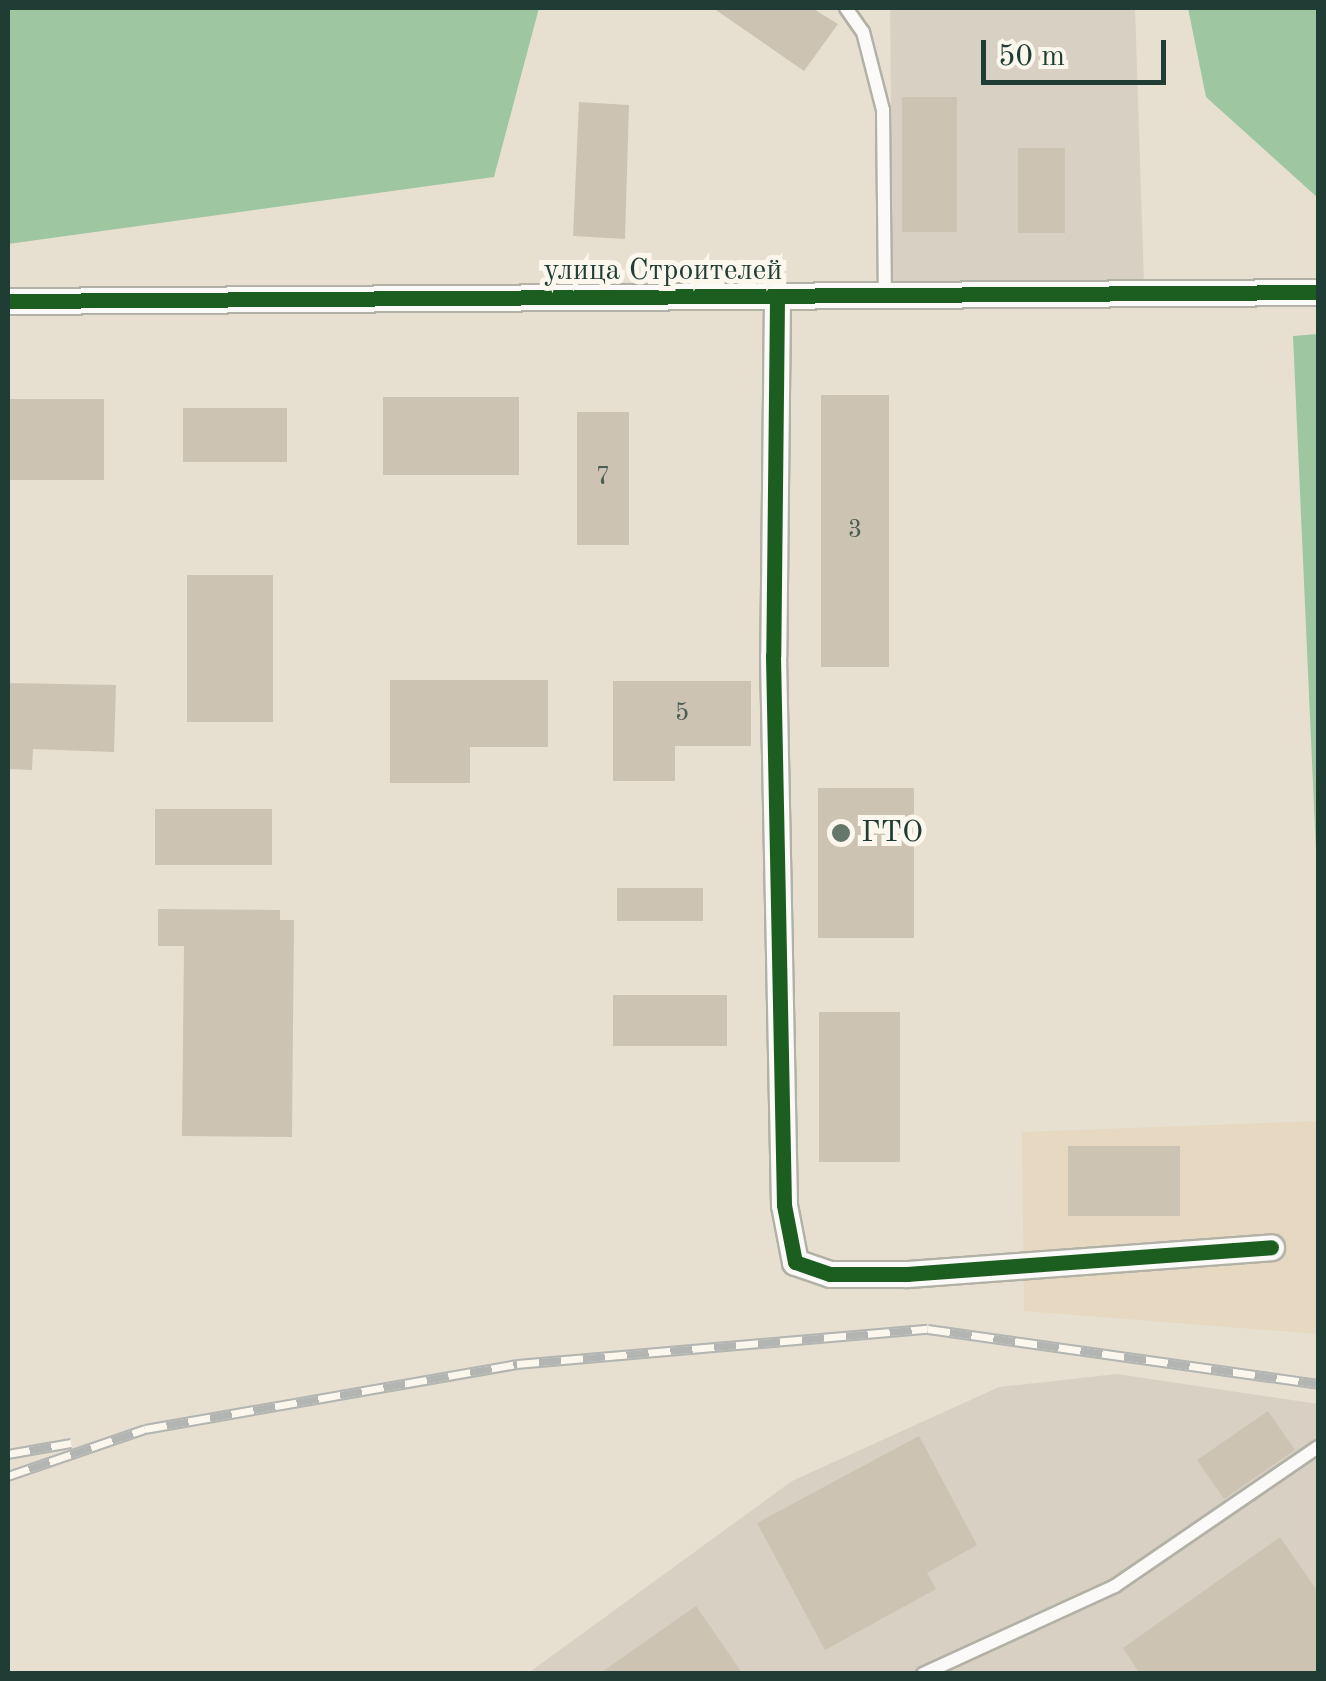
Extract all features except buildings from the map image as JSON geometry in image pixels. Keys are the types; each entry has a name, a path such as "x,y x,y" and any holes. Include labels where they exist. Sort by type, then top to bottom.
{"street":[{"name":"улица Строителей","path":"8,300 1318,292"},
{"path":"777,298 772,656 784,1205 795,1262 830,1274 907,1274 1271,1248"}],"lane":[{"path":"846,8 863,32 884,110 886,295"},
{"path":"923,1674 1115,1586 1318,1447"}],"shaded area":[{"path":"890,8 1135,8 1144,284 893,287"},
{"path":"1318,1121 1318,1334 1024,1311 1022,1132"},
{"path":"1117,1374 1318,1404 1318,1673 527,1674 792,1481 999,1387"}],"green space":[{"path":"8,8 539,8 494,177 8,244"},
{"path":"1188,8 1318,8 1318,198 1206,97"},
{"path":"1318,334 1318,896 1293,336"}],"railway":[{"path":"8,1476 145,1429 517,1364 928,1329 1318,1384"},
{"path":"8,1454 71,1443"}],"cycle path":[{"path":"8,301 1318,292"},
{"path":"777,299 773,656 784,1205 795,1262 830,1274 907,1274 1271,1247"}],"place":[{"name":"ГТО","path":"841,833"}]}
